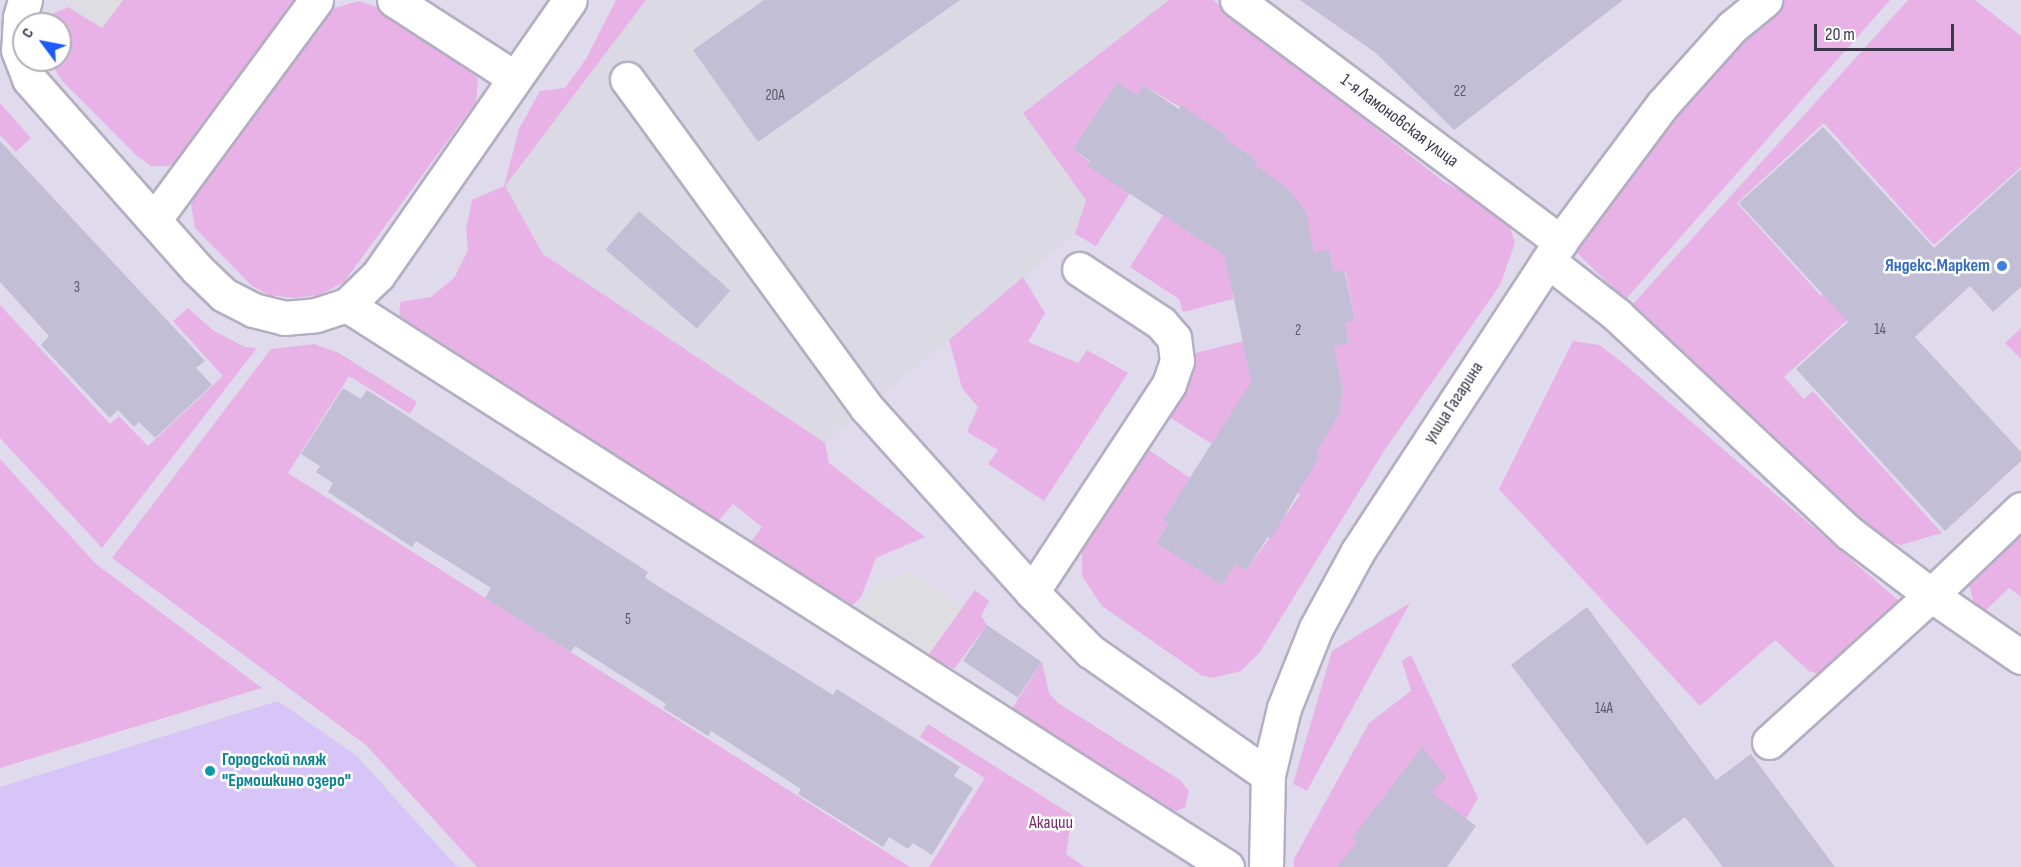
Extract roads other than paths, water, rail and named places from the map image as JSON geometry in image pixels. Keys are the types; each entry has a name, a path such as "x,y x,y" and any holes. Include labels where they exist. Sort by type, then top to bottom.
{"street":[{"path":"26,0 18,50 29,79 224,295 253,310 284,318 316,315 347,305 378,275 570,0"},
{"path":"154,220 316,0"},
{"path":"394,0 515,78"},
{"name":"1-я Ламоновская улица","path":"1238,0 1554,252 1617,315 1848,532 1931,595 2021,657"},
{"name":"улица Гагарина","path":"1266,867 1268,775 1284,708 1316,628 1352,561 1554,252 1663,104 1732,27 1765,0"},
{"path":"627,79 867,408 1032,592 1090,651 1268,775"},
{"path":"1032,592 1169,384 1177,361 1174,338 1161,323 1079,269"},
{"path":"347,305 1227,867"},
{"path":"1769,742 1931,595 2021,509"}],"place":[{"name":"Яндекс.Маркет","path":"2002,266"},
{"name":"Городской пляж \"Ермошкино озеро\"","path":"210,771"}],"park label":[{"name":"Акации","path":"1051,823"}]}
